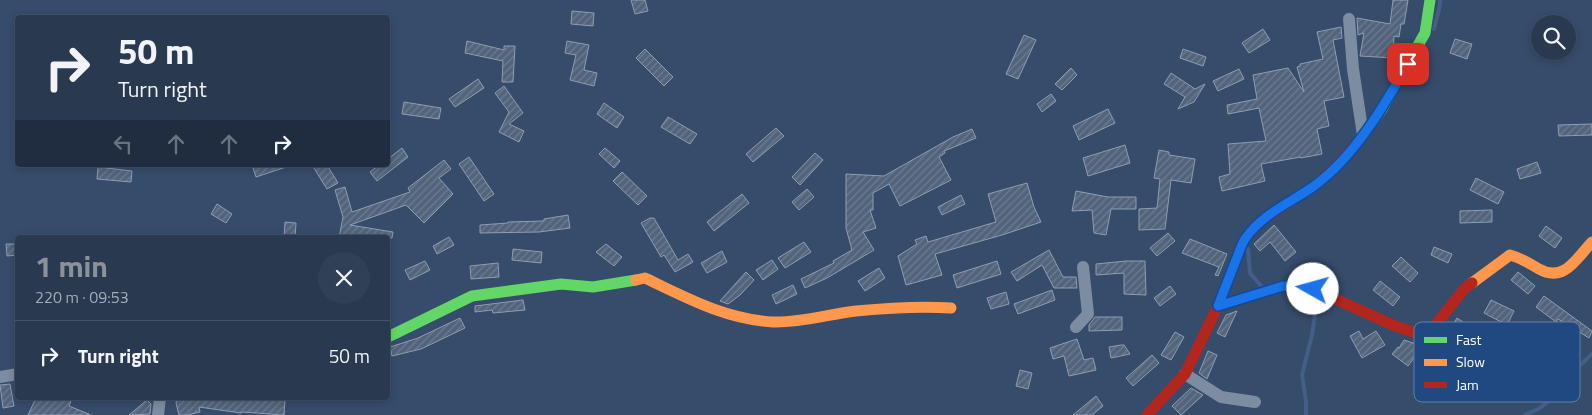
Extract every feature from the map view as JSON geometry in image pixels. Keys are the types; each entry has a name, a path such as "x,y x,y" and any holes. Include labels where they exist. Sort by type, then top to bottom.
{"street":[{"path":"1147,415 1185,374 1218,306 1244,240 1261,222 1314,186 1337,165 1382,109 1425,34 1430,0"},
{"path":"1349,19 1353,69 1363,135"},
{"path":"1438,322 1465,288 1510,255 1518,257 1548,274 1558,274 1568,268 1592,242"},
{"path":"1076,326 1088,314 1082,267"},
{"path":"390,336 472,296 561,284 593,287 645,278 699,304 728,315 774,322 856,311 932,306 951,308"},
{"path":"1218,306 1283,286 1313,289 1414,333"},
{"path":"0,377 15,374"},
{"path":"1185,374 1221,398 1255,402"},
{"path":"158,415 160,400"}],"building":[{"path":"631,0 645,0 648,11 635,14"},
{"path":"1393,0 1408,0 1404,24 1401,24 1399,37 1394,36 1393,58 1360,56 1364,33 1358,35 1357,18 1390,24"},
{"path":"572,11 594,13 593,26 571,24"},
{"path":"1341,27 1342,38 1333,40 1344,97 1324,101 1329,126 1317,129 1322,154 1261,164 1265,181 1222,191 1219,177 1230,174 1228,144 1266,141 1259,108 1228,114 1227,105 1257,99 1253,75 1288,68 1304,92 1297,67 1300,64 1323,59 1317,32"},
{"path":"1263,29 1270,40 1249,53 1242,43"},
{"path":"1024,35 1036,40 1018,79 1006,74"},
{"path":"1455,39 1472,44 1467,59 1450,53"},
{"path":"467,41 504,50 504,46 515,46 513,82 502,82 503,61 465,53"},
{"path":"567,41 589,45 584,70 597,73 594,86 570,80 576,55 565,53"},
{"path":"645,49 673,77 664,86 636,58"},
{"path":"1183,49 1206,57 1203,66 1180,58"},
{"path":"1071,68 1077,75 1062,90 1055,84"},
{"path":"1239,69 1244,79 1218,91 1213,81"},
{"path":"1171,73 1195,89 1205,84 1194,102 1178,109 1185,97 1164,84"},
{"path":"478,79 484,88 455,107 449,99"},
{"path":"504,86 523,113 509,124 524,131 519,142 499,132 509,112 495,93"},
{"path":"1051,94 1056,101 1042,112 1037,104"},
{"path":"404,102 441,108 439,119 402,114"},
{"path":"604,103 624,117 617,128 597,114"},
{"path":"1108,109 1115,123 1079,140 1073,126"},
{"path":"668,117 697,134 690,144 661,127"},
{"path":"1592,124 1592,135 1559,136 1558,125"},
{"path":"776,128 784,136 753,162 746,154"},
{"path":"972,129 976,138 944,151 945,153 939,157 951,180 900,206 889,184 873,193 873,210 870,210 876,228 863,232 874,250 827,278 805,288 801,279 834,263 833,261 852,250 846,228 846,174 884,176 953,137"},
{"path":"1125,145 1130,163 1088,176 1083,158"},
{"path":"402,148 408,157 377,181 370,172 376,167 390,167 390,157"},
{"path":"605,148 620,161 614,168 599,154"},
{"path":"1159,150 1169,152 1169,155 1195,159 1191,183 1171,180 1165,229 1139,230 1139,209 1157,208 1160,179 1154,178"},
{"path":"815,153 823,160 800,185 792,177"},
{"path":"469,157 494,194 484,201 459,164"},
{"path":"444,160 451,169 439,178 453,194 424,223 406,205 350,225 393,232 392,238 390,238 390,235 340,235 343,217 335,190 345,187 352,212 410,192 408,188"},
{"path":"1537,162 1541,173 1520,179 1517,169"},
{"path":"98,167 132,171 131,182 97,179"},
{"path":"256,167 286,167 256,177 253,168"},
{"path":"313,167 328,167 338,183 327,189"},
{"path":"622,172 647,196 638,205 613,181"},
{"path":"1476,178 1504,192 1498,204 1470,190"},
{"path":"1027,183 1034,207 1041,222 935,254 942,275 906,285 898,256 917,244 915,240 926,236 928,242 996,222 988,194"},
{"path":"807,189 814,197 799,210 792,202"},
{"path":"1076,191 1108,197 1136,197 1136,209 1111,209 1106,235 1094,233 1092,210 1072,211"},
{"path":"742,194 749,203 714,231 707,222"},
{"path":"961,195 965,204 942,215 938,207"},
{"path":"217,204 232,214 226,223 211,214"},
{"path":"1492,210 1492,222 1460,223 1460,211"},
{"path":"568,215 570,228 539,232 480,233 480,225 544,221 544,219"},
{"path":"654,218 678,260 688,254 693,262 675,272 664,255 661,257 641,223"},
{"path":"285,222 296,223 295,235 284,235"},
{"path":"1274,225 1296,252 1285,261 1270,242 1260,251 1254,244"},
{"path":"1546,226 1562,238 1555,248 1539,236"},
{"path":"1168,233 1175,241 1157,256 1150,248"},
{"path":"449,237 454,245 437,254 433,246"},
{"path":"1190,239 1227,254 1218,276 1215,275 1219,267 1182,253"},
{"path":"804,242 811,252 785,268 778,258"},
{"path":"6,244 15,244 15,255 7,256"},
{"path":"606,244 622,257 614,266 596,252"},
{"path":"1434,247 1452,254 1448,263 1431,255"},
{"path":"513,249 542,252 541,263 512,260"},
{"path":"1049,250 1063,277 1076,277 1077,288 1054,288 1042,265 1017,281 1011,272"},
{"path":"722,251 727,262 707,273 701,263"},
{"path":"1401,257 1418,273 1410,282 1392,266"},
{"path":"772,260 778,269 763,280 756,270"},
{"path":"425,261 430,270 410,280 405,270"},
{"path":"997,261 1001,274 957,288 953,275"},
{"path":"1145,261 1146,295 1124,294 1124,273 1096,275 1096,264"},
{"path":"498,263 499,277 471,279 470,266"},
{"path":"879,268 885,278 865,291 858,281"},
{"path":"746,272 754,280 740,295 728,304 720,301"},
{"path":"1518,272 1535,286 1528,294 1511,280"},
{"path":"1380,281 1400,297 1393,306 1373,290"},
{"path":"793,285 797,294 776,304 772,295"},
{"path":"1170,286 1176,294 1160,306 1154,298"},
{"path":"1052,290 1055,300 1018,314 1014,304"},
{"path":"1006,292 1009,304 991,309 987,298"},
{"path":"1544,296 1580,322 1563,322 1558,319 1556,322 1536,307"},
{"path":"523,300 525,310 493,313 492,310 475,312 475,306"},
{"path":"1491,300 1514,311 1508,322 1501,322 1484,313"},
{"path":"1237,311 1225,337 1217,333 1226,315"},
{"path":"1095,317 1122,317 1122,330 1089,331 1089,325"},
{"path":"460,318 465,328 421,349 392,356 390,347 418,338"},
{"path":"1457,318 1463,322 1454,322"},
{"path":"1580,322 1592,331 1589,338 1580,332"},
{"path":"1359,331 1363,339 1376,331 1385,345 1362,358 1350,336"},
{"path":"1175,332 1184,337 1171,360 1161,355"},
{"path":"1077,339 1084,360 1093,358 1096,370 1069,376 1064,356 1053,359 1050,348"},
{"path":"1404,340 1414,343 1414,358 1408,366 1392,354"},
{"path":"1124,345 1130,354 1111,358 1109,347"},
{"path":"1208,351 1217,355 1207,379 1199,373"},
{"path":"1152,355 1159,363 1133,386 1126,378"},
{"path":"1020,370 1032,373 1028,389 1016,386"},
{"path":"10,384 14,406 3,408 0,385"},
{"path":"1191,388 1203,395 1181,415 1172,406"},
{"path":"1096,396 1103,406 1092,415 1073,415"},
{"path":"35,400 71,400 69,406 91,415 28,415"},
{"path":"147,400 151,404 150,414 129,415"},
{"path":"177,400 285,400 284,415 241,413 199,407 200,412 179,415"}],"waterway":[{"path":"1434,29 1440,0"},
{"path":"1248,249 1250,273 1262,287"},
{"path":"1296,294 1309,302 1315,315 1302,375 1306,415"},
{"path":"1580,365 1592,354"},
{"path":"1525,415 1547,402"}],"traffic: fast":[{"path":"1360,139 1382,109 1425,33 1430,0"},
{"path":"390,336 472,296 561,284 593,287 636,280"}],"traffic: slow":[{"path":"1472,283 1510,255 1548,273 1563,271 1575,262 1592,242"},
{"path":"636,280 645,278 691,300 722,312 739,317 773,322 794,321 846,312 880,309 915,307 951,308"}],"traffic: jam":[{"path":"1147,415 1185,374 1218,306 1244,240 1261,221 1314,186 1337,165 1360,139"},
{"path":"1438,322 1465,288 1472,283"},
{"path":"1218,306 1283,286 1313,289 1414,333"}],"route":[{"path":"1313,289 1283,286 1218,306 1244,240 1261,222 1314,186 1337,165 1382,109 1408,64"}]}
